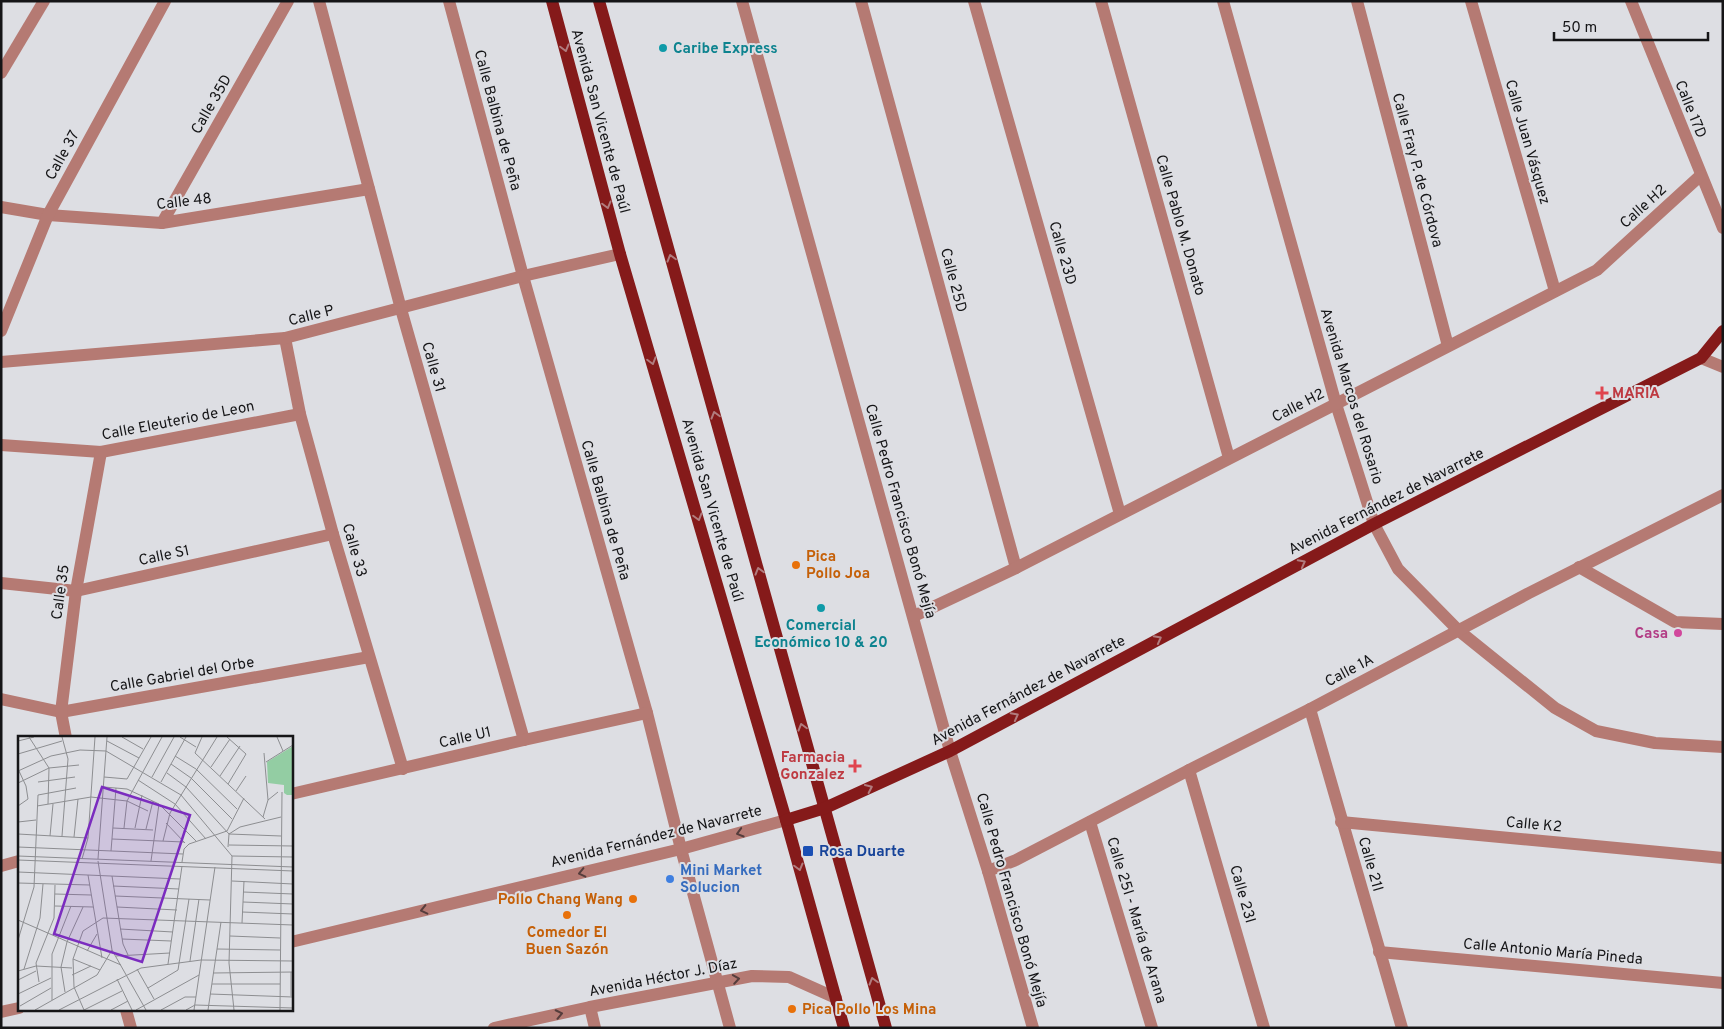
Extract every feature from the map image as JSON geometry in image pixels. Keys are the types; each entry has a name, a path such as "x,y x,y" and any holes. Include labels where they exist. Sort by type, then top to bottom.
{"main road":[{"name":"Avenida San Vicente de Paúl","path":"552,1 620,254 786,820 844,1028"},
{"name":"Avenida San Vicente de Paúl","path":"599,1 886,1028"},
{"name":"Avenida Fernández de Navarrete","path":"786,820 825,808 950,751 1374,524 1701,358 1723,331"}],"street":[{"path":"1,73 44,1"},
{"name":"Calle 37","path":"1,331 48,215 165,1"},
{"name":"Calle 35D","path":"162,223 288,1"},
{"name":"Calle 31","path":"319,1 401,309 524,740"},
{"name":"Calle Balbina de Peña","path":"449,1 523,276 647,713 716,982 730,1028"},
{"name":"Calle Pedro Francisco Bonó Mejía","path":"742,1 950,751 988,871 1033,1028"},
{"name":"Calle 25D","path":"861,1 1016,568"},
{"name":"Calle 23D","path":"974,1 1120,514"},
{"name":"Calle Pablo M. Donato","path":"1101,1 1230,458"},
{"name":"Avenida Marcos del Rosario","path":"1223,1 1336,404 1374,524 1398,569 1458,630 1555,708 1596,732 1655,742 1723,747"},
{"name":"Calle Fray P. de Córdova","path":"1357,1 1448,346"},
{"name":"Calle Juan Vásquez","path":"1471,1 1554,292"},
{"name":"Calle 17D","path":"1631,1 1700,176 1723,228"},
{"name":"Calle H2","path":"914,616 1016,568 1597,270 1700,176"},
{"name":"Calle 48","path":"1,207 48,215 162,223 369,189"},
{"name":"Calle P","path":"1,362 285,338 523,276 620,254"},
{"name":"Calle 33","path":"285,338 300,414 333,534 403,768"},
{"path":"1701,358 1723,367"},
{"name":"Calle Eleuterio de Leon","path":"1,445 101,452 300,414"},
{"name":"Calle 35","path":"66,736 60,712 76,591 101,452"},
{"name":"Calle 1A","path":"988,871 1016,860 1189,770 1310,710 1458,630 1723,495"},
{"name":"Calle S1","path":"1,583 76,591 333,534"},
{"path":"1580,567 1675,622 1723,624"},
{"name":"Calle Gabriel del Orbe","path":"1,699 60,712 369,657"},
{"name":"Calle 21I","path":"1310,710 1402,1028"},
{"name":"Calle U1","path":"292,794 647,713"},
{"name":"Calle 23I","path":"1189,770 1264,1028"},
{"name":"Avenida Fernández de Navarrete","path":"292,942 681,849 786,820"},
{"name":"Calle 25I - María de Arana","path":"1090,822 1152,1028"},
{"name":"Calle K2","path":"1341,822 1723,858"},
{"path":"1,866 18,861"},
{"name":"Calle Antonio María Pineda","path":"1379,952 1723,983"},
{"name":"Avenida Héctor J. Díaz","path":"494,1028 590,1007 752,976 789,977 836,998"},
{"path":"590,1007 595,1028"},
{"path":"1,1012 18,1008"},
{"path":"126,1012 130,1028"}],"place":[{"name":"Caribe Express","path":"663,48"},
{"name":"MARIA","path":"1602,393"},
{"name":"Pica Pollo Joa","path":"796,565"},
{"name":"Comercial Económico 10 & 20","path":"821,608"},
{"name":"Casa","path":"1678,633"},
{"name":"Farmacia Gonzalez","path":"855,766"},
{"name":"Rosa Duarte","path":"808,851"},
{"name":"Mini Market Solucion","path":"670,879"},
{"name":"Pollo Chang Wang","path":"633,899"},
{"name":"Comedor El Buen Sazón","path":"567,915"},
{"name":"Pica Pollo Los Mina","path":"792,1009"}]}
